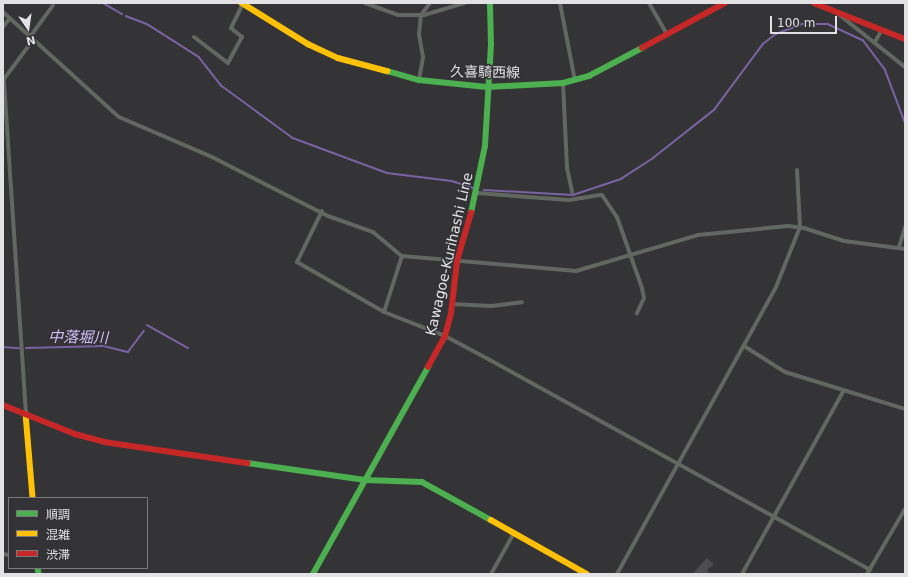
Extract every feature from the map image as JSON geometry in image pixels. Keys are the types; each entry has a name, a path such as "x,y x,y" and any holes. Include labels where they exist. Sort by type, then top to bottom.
{"main road":[{"name":"久喜騎西線","path":"243,3 308,44 338,58 419,80 488,86 563,83 575,81 605,68 666,33 725,3"},
{"name":"Kawagoe-Kurihashi Line","path":"313,574 445,336 452,304 457,261 477,193 486,146 491,45 490,3"},
{"path":"814,3 881,31 905,39"},
{"path":"3,405 104,442 365,480 422,482 587,574"},
{"path":"26,414 33,497"}],"street":[{"path":"194,37 228,63 242,37 231,28 243,3"},
{"path":"365,3 398,15 421,15 464,3"},
{"path":"419,80 423,57 419,34 421,15 430,3"},
{"path":"560,3 575,81"},
{"path":"649,3 666,33"},
{"path":"26,414 4,79 53,5"},
{"path":"3,12 119,117 196,149 322,211 373,232 402,256 576,270 698,235 800,227 844,241 899,247 905,249"},
{"path":"836,13 875,42 905,68"},
{"path":"3,27 10,18"},
{"path":"875,42 881,31"},
{"path":"563,83 567,168 572,192"},
{"path":"617,574 776,287 800,227 796,170"},
{"path":"477,193 577,200 600,193 617,217 644,298 637,313"},
{"path":"322,211 297,262 384,312 445,336 868,572 905,509"},
{"path":"899,247 905,227"},
{"path":"384,312 402,256"},
{"path":"452,304 491,306 522,302"},
{"path":"744,346 785,372 905,409"},
{"path":"742,574 774,519 844,390"},
{"path":"491,574 514,533"}],"building":[{"path":"707,558 714,564 707,570 711,574 692,574"}],"waterway":[{"path":"103,3 122,14"},
{"path":"126,16 147,24 199,57 222,86 293,138 387,173 452,181 474,188"},
{"path":"484,190 573,195 621,179 653,158 714,110 763,44 776,34 802,24 828,24 863,40 885,69 905,122"},
{"path":"147,325 188,348"},
{"name":"中落堀川","path":"26,348 104,346 128,352 144,331"},
{"name":"中落堀川","path":"3,347 19,348"}],"traffic: fast":[{"path":"471,213 485,146 491,45 490,3"},
{"path":"387,71 419,80 487,87 563,83 589,76 642,48"},
{"path":"313,574 428,367"},
{"path":"247,463 365,480 422,482 491,520"},
{"path":"38,569 39,574"}],"traffic: slow":[{"path":"242,3 308,44 338,58 387,71"},
{"path":"26,414 33,497"},
{"path":"491,520 587,574"}],"traffic: jam":[{"path":"642,48 725,3"},
{"path":"814,3 905,39"},
{"path":"428,367 445,336 451,314 457,261 471,213"},
{"path":"3,405 75,434 104,442 247,463"}]}
